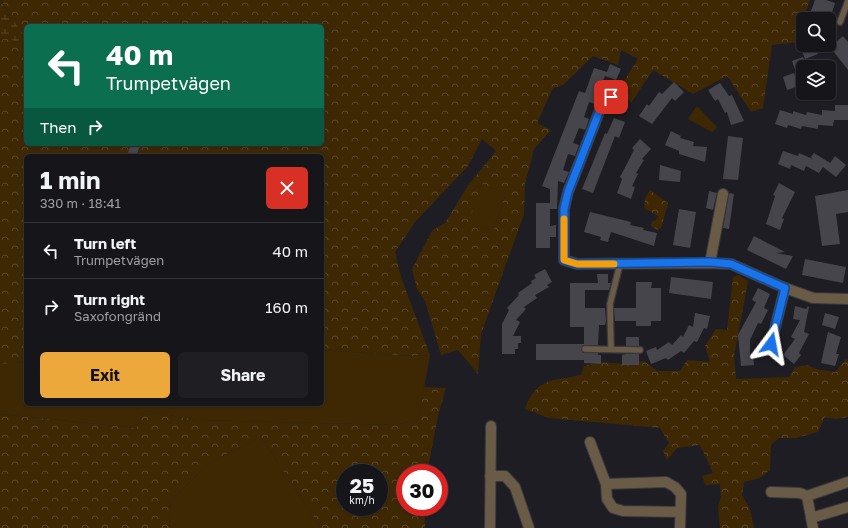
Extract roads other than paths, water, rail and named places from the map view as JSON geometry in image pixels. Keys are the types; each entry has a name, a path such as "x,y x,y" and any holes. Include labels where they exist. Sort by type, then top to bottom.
{"street":[{"path":"611,97 603,102 568,192 564,209 564,260 577,264 710,262 731,264 785,288 813,298 848,299"},
{"path":"710,262 723,194"},
{"path":"771,344 785,288"},
{"path":"490,528 491,426"},
{"path":"590,442 606,484 606,498 613,508 623,511 680,512"},
{"path":"490,476 505,476 515,487 528,528"},
{"path":"606,484 666,482 676,487 680,494 680,528"},
{"path":"771,492 800,493 807,496 848,482"},
{"path":"807,496 812,523 848,506"}],"lane":[{"path":"840,22 848,1"},
{"path":"611,349 610,304 620,264"},
{"path":"585,349 640,350"}]}
